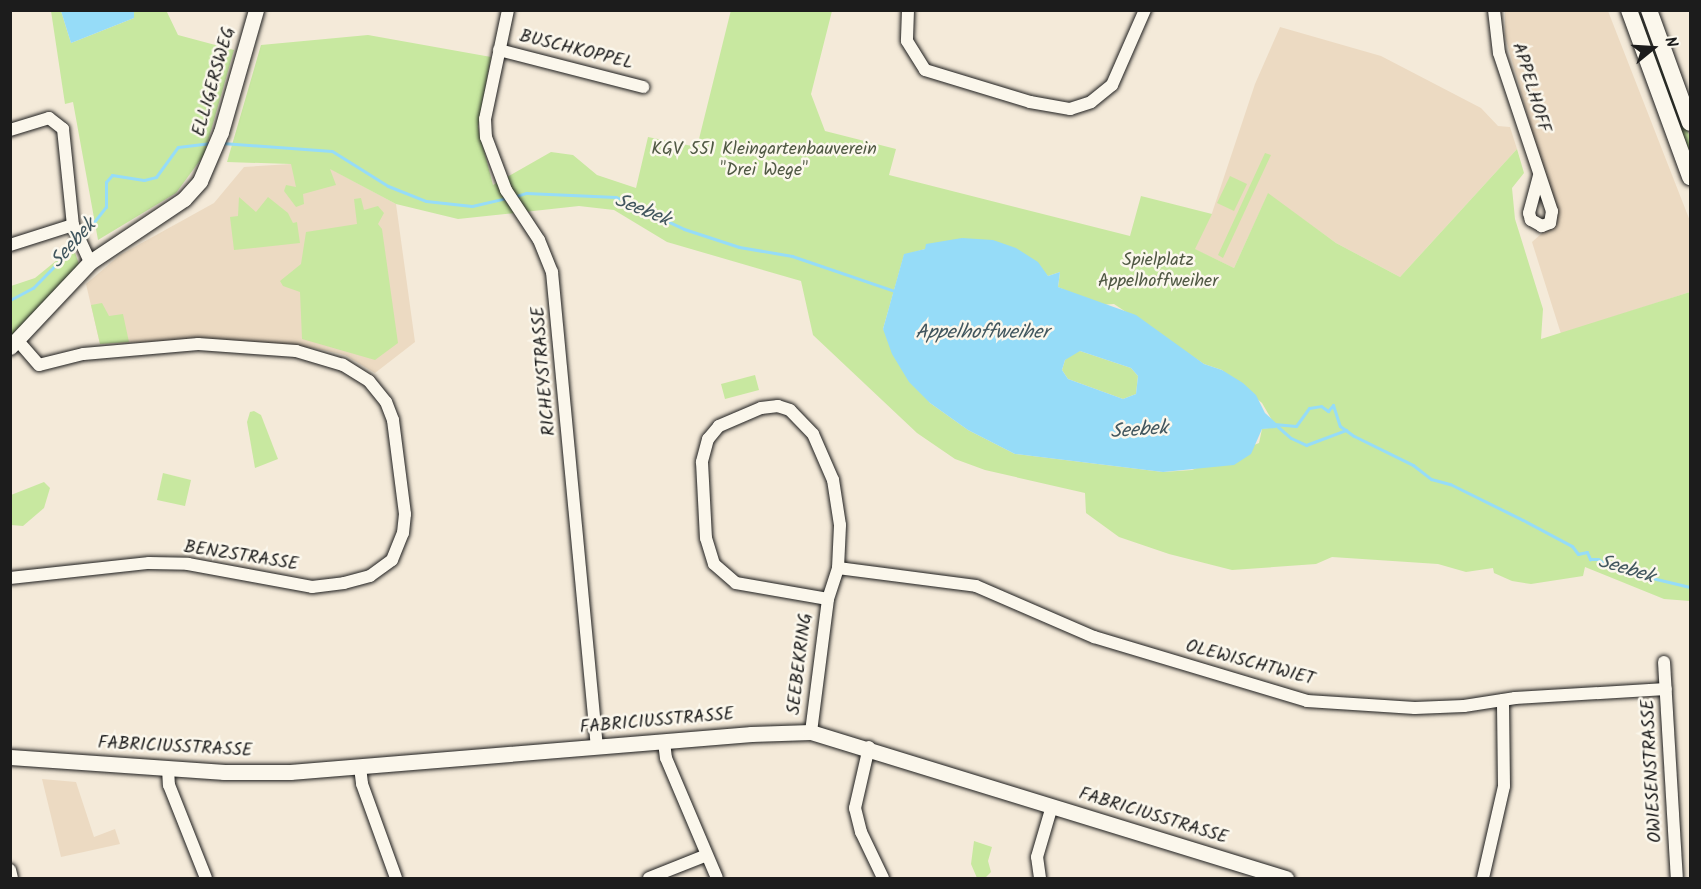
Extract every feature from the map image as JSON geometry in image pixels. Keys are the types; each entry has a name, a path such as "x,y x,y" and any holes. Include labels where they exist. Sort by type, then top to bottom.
{"main road":[{"path":"1629,10 1690,177"},
{"path":"1649,10 1690,123"}],"street":[{"name":"ELLIGERSWEG","path":"14,344 90,262 184,199 212,158 256,10"},
{"name":"RICHEYSTRASSE","path":"508,10 485,119 490,153 509,194 552,272 597,747"},
{"path":"908,10 908,46 925,70 1030,102 1070,109 1091,102 1112,86 1145,10"},
{"name":"APPELHOFF","path":"1494,10 1499,53 1539,175"},
{"name":"BUSCHKOPPEL","path":"499,50 643,87"},
{"path":"10,130 49,118 63,129 77,235 90,262"},
{"path":"10,245 77,235"},
{"name":"BENZSTRASSE","path":"10,578 149,563 188,564 312,587 358,581 392,560 403,533 405,514 393,420 378,391 359,373 296,351 198,344 83,354 39,365 14,344"},
{"name":"SEEBEKRING","path":"811,732 828,600 838,568 840,525 834,488 820,446 806,424 790,410 771,406 712,431 704,449 703,467 707,547 717,569 736,583 828,600"},
{"name":"OLEWISCHTWIET","path":"838,568 976,586 1094,638 1307,701 1415,708 1666,689"},
{"name":"OWIESENSTRASSE","path":"1664,662 1677,879"},
{"path":"1483,879 1504,786 1503,700"},
{"name":"FABRICIUSSTRASSE","path":"10,757 168,768 271,772 811,732 869,747 1286,879"},
{"path":"664,742 666,758 717,879"},
{"path":"869,747 855,808 861,832 883,879"},
{"path":"360,767 362,784 396,879"},
{"path":"168,768 169,785 206,879"},
{"path":"1040,879 1037,857 1052,806"},
{"path":"649,879 707,855"},
{"path":"10,870 12,879"}],"shaded area":[{"path":"1505,11 1608,11 1690,221 1690,292 1561,334 1532,242 1557,220 1505,36"},
{"path":"1280,27 1381,56 1481,108 1498,126 1510,127 1517,149 1400,277 1336,243 1268,194 1234,268 1194,249 1212,213 1255,84"},
{"path":"291,164 329,168 396,204 415,342 375,373 345,355 314,348 212,339 100,344 86,284 120,255 214,203 244,167"},
{"path":"42,779 76,782 94,837 115,829 120,844 61,857"}],"green space":[{"path":"166,10 178,35 234,50 204,155 176,193 98,240 73,102 65,104 51,11 61,11 71,43 134,18 134,11"},
{"path":"731,10 832,11 811,94 825,131 896,149 889,175 1130,236 1141,196 1212,214 1195,249 1234,268 1268,193 1336,243 1400,277 1517,149 1524,173 1512,188 1515,219 1543,309 1541,339 1690,292 1690,601 1664,599 1585,567 1583,576 1531,584 1512,581 1494,573 1493,568 1466,572 1438,564 1332,557 1316,564 1232,570 1169,554 1119,537 1086,513 1085,493 985,470 955,459 917,433 813,335 801,281 667,242 614,210 579,206 458,219 396,204 330,169 336,185 303,194 304,204 296,207 284,191 286,185 296,187 291,164 227,162 261,45 368,35 491,57 478,127 493,185 551,152 573,155 597,175 636,188 648,137 697,147","holes":["925,249 1039,267 1048,276 1060,272 1058,287 1099,305 1114,304 1204,364 1222,370 1262,403 1276,427 1262,429 1259,443 1192,470 1163,472 1015,454 968,430 930,403 883,329 904,255"]},
{"path":"1635,11 1639,11 1658,61 1668,77 1690,138 1690,161"},
{"path":"1265,153 1271,155 1223,258 1218,255"},
{"path":"1230,176 1247,184 1234,211 1217,203"},
{"path":"239,197 256,212 268,197 288,213 293,223 297,222 300,243 234,250 230,217 238,216"},
{"path":"361,198 364,210 378,206 384,213 378,224 382,229 398,343 375,360 302,339 300,292 283,286 280,281 301,264 306,232 357,224 354,199"},
{"path":"73,247 80,267 11,336 11,286 35,278"},
{"path":"102,303 109,316 123,314 129,342 100,344 91,305"},
{"path":"1080,351 1131,368 1138,376 1136,394 1123,399 1068,379 1062,370 1065,360 1071,353"},
{"path":"755,375 759,390 725,399 721,384"},
{"path":"254,411 261,415 278,459 255,468 247,422 250,412"},
{"path":"163,473 191,480 185,506 157,500"},
{"path":"44,482 50,488 44,508 23,526 11,525 11,495"},
{"path":"974,841 992,847 988,861 991,872 985,878 977,878 971,864"}],"water":[{"path":"61,11 134,11 134,18 71,43"},
{"name":"Appelhoffweiher","path":"962,238 993,240 1016,248 1038,262 1048,276 1060,272 1058,287 1136,315 1204,364 1222,370 1243,383 1256,395 1265,413 1276,423 1276,428 1262,429 1251,454 1234,465 1163,472 1015,454 968,430 930,403 909,382 892,354 883,329 904,254 925,249 926,244","holes":["1080,351 1131,368 1138,376 1136,394 1123,399 1068,379 1062,370 1065,360"]}],"waterway":[{"name":"Seebek","path":"83,236 106,207 106,182 112,175 144,180 156,177 178,147 209,143"},
{"name":"Seebek","path":"222,143 332,151 388,186 426,201 472,206 507,198"},
{"name":"Seebek","path":"513,197 526,193 616,197 684,229 739,247 792,256 897,292"},
{"name":"Seebek","path":"10,300 33,288 77,243"},
{"name":"Seebek","path":"1274,424 1296,426 1309,408 1321,406 1328,411 1333,405 1340,426 1354,436 1413,465 1431,479 1450,484 1523,520 1572,546 1578,554 1587,552 1590,559 1598,559 1610,568 1690,587"},
{"name":"Seebek","path":"1277,426 1291,438 1306,445 1346,430"}],"park label":[{"name":"KGV 551 Kleingartenbauverein \"Drei Wege\"","path":"764,161"},
{"name":"Spielplatz Appelhoffweiher","path":"1158,272"}]}
